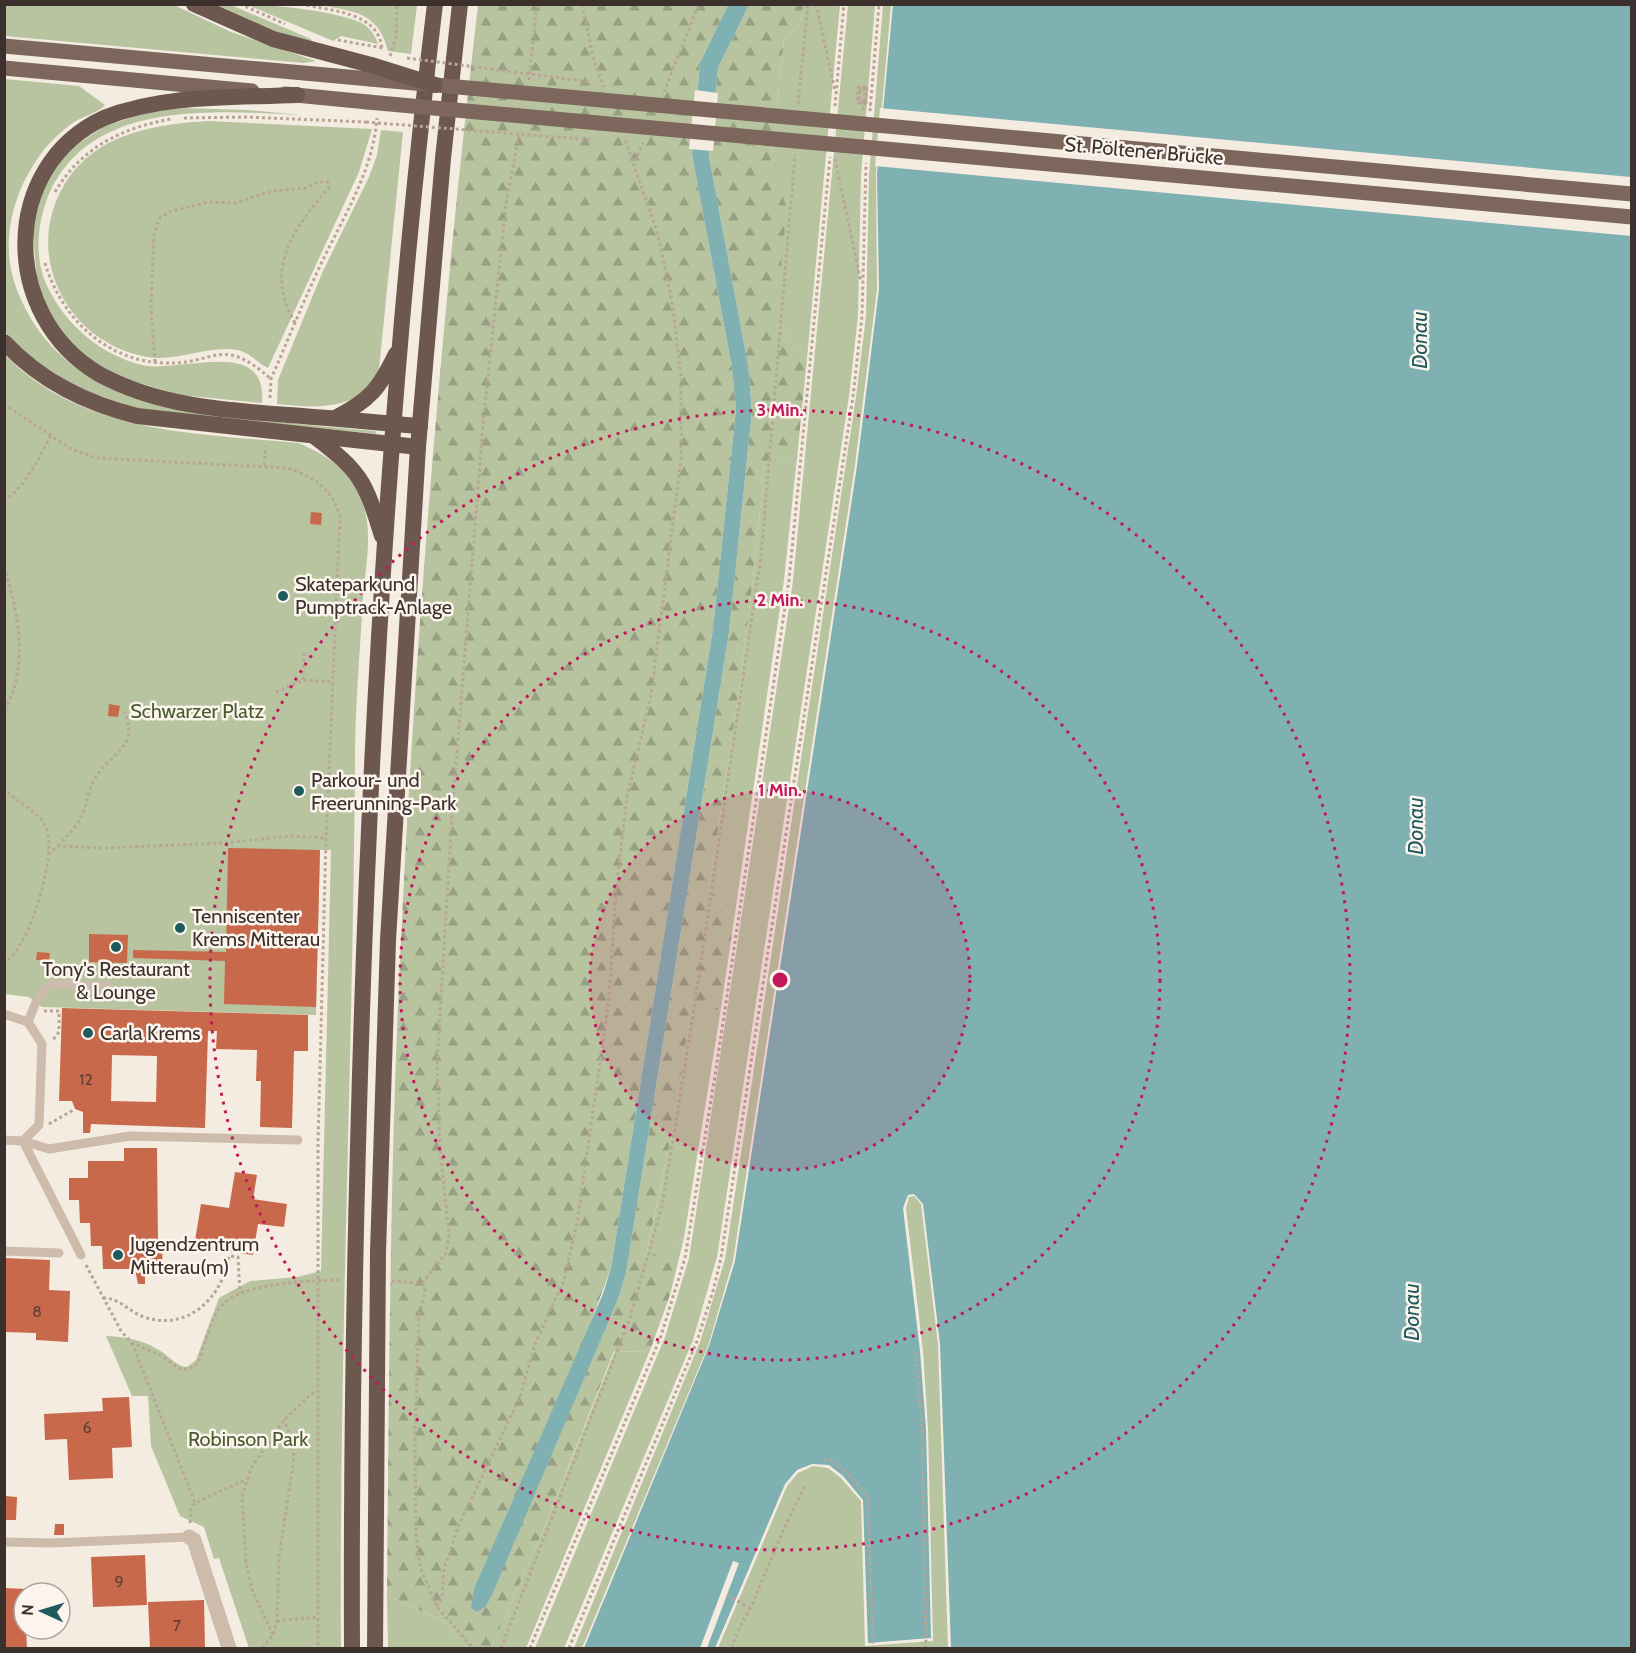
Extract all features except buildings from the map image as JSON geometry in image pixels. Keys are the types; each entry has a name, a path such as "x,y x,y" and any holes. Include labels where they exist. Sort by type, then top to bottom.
{"highway":[{"path":"195,4 273,39 374,64 435,85"},
{"path":"352,1648 359,1127 372,762 385,546 401,343 435,4"},
{"path":"375,1648 378,1252 384,1041 418,447 443,158 460,4"},
{"path":"297,95 152,104 126,110 88,126 57,149 32,183 23,207 18,257 22,281 33,308 47,331 78,360 105,377 148,395 208,408 420,426"},
{"path":"4,342 44,378 70,393 105,408 163,420 418,447"},
{"path":"335,418 366,400 376,391 401,343"},
{"path":"314,436 357,473 371,499 385,546"}],"main road":[{"path":"4,46 374,64"},
{"name":"St. Pöltener Brücke","path":"4,68 297,95 373,107 652,127 1632,217"},
{"name":"St. Pöltener Brücke","path":"435,85 658,99 1632,194"}],"street":[{"path":"189,1537 194,1540 229,1648"}],"lane":[{"path":"28,1022 36,1002 50,984 108,986"},
{"path":"4,1014 28,1022 42,1044 39,1125 23,1141"},
{"path":"4,1140 23,1141 49,1149 130,1136 298,1140"},
{"path":"23,1141 81,1255"},
{"path":"4,1251 59,1254"},
{"path":"4,1542 53,1543 189,1537"}],"path":[{"path":"301,4 369,22 381,38 383,48 374,64"},
{"path":"389,60 396,38 397,4"},
{"path":"528,84 537,4"},
{"path":"582,4 594,61 606,92"},
{"path":"658,99 699,4"},
{"path":"798,115 808,4"},
{"path":"816,4 836,94"},
{"path":"834,113 844,4"},
{"path":"870,116 879,4"},
{"path":"341,39 383,48"},
{"path":"374,64 394,56"},
{"path":"405,58 611,85"},
{"path":"852,109 863,110 864,101 865,89 860,89 859,101 865,102 866,88 859,88 858,102 866,103 867,87 858,87 856,104 870,105"},
{"path":"658,99 669,92"},
{"path":"795,104 806,105"},
{"path":"270,402 271,379 364,175 374,146 373,107"},
{"path":"829,107 840,108"},
{"path":"53,195 65,176 84,156 124,130 149,123 209,116 366,122"},
{"path":"422,1282 446,1253 449,1235 440,1148 437,1065 452,815 483,425 506,203 520,129"},
{"path":"437,1607 442,1596 444,1569 458,1527 513,1413 536,1344 564,1280 584,1182 609,1000 616,890 627,797 651,695 681,459 681,377 672,301 657,231 622,132"},
{"path":"634,163 643,142"},
{"path":"501,1648 630,1318 662,1206 693,1020 761,556 795,150"},
{"path":"569,1648 696,1341 713,1291 721,1258 853,397 862,316 867,152"},
{"path":"530,1648 661,1336 685,1258 789,580 832,154 862,287"},
{"path":"155,362 151,308 154,235 159,219 169,212 208,202 235,203 272,191 305,188 323,181 328,182 329,187 298,224 283,261 281,294 296,323"},
{"path":"44,252 52,288 83,329 101,344 123,355 166,364 220,354 237,356 252,362 271,379"},
{"path":"4,404 71,448 96,458 288,468 310,476 327,488 336,502 340,518 340,558 326,838 317,1281 318,1648"},
{"path":"4,501 13,495 34,468 51,436"},
{"path":"264,465 266,443"},
{"path":"4,567 17,607 18,672 14,695 4,712"},
{"path":"303,680 304,652"},
{"path":"276,692 303,680 334,682"},
{"path":"48,854 58,846 82,815 93,780 124,747 129,736 129,722 124,712"},
{"path":"4,787 15,801 32,811 46,825 50,837 42,888 31,921 19,950 12,958 4,962"},
{"path":"58,846 104,848 223,843 291,836 326,838"},
{"path":"28,1022 40,1010 59,1011 60,1032 56,1037"},
{"path":"39,1125 52,1124 75,1109"},
{"path":"81,1255 103,1298 132,1343 195,1503"},
{"path":"103,1298 112,1298 141,1317 156,1320 188,1315 200,1309 217,1293 227,1271 230,1256 238,1257 240,1293"},
{"path":"132,1343 160,1355 182,1370 194,1367 199,1361 218,1309 240,1293 317,1281 339,1280"},
{"path":"391,1281 422,1282"},
{"path":"422,1282 425,1291 419,1317 415,1435 416,1535 420,1567 437,1607 473,1648"},
{"path":"916,1352 922,1429 926,1648"},
{"path":"273,1635 252,1590 246,1563 242,1514 247,1479 257,1459 284,1420 310,1394 317,1392"},
{"path":"265,1648 273,1635 277,1621 279,1557 294,1458 291,1437 284,1420"},
{"path":"823,1459 831,1460 846,1472 868,1497 873,1648"},
{"path":"189,1537 191,1508 195,1503 247,1479"},
{"path":"732,1648 740,1623 750,1608 773,1549 806,1485"},
{"path":"727,1595 750,1608"},
{"path":"277,1621 317,1617"}],"green space":[{"path":"4,5 174,5 231,32 316,61 304,63 5,36"},
{"path":"214,5 231,5 311,39 312,42 274,32"},
{"path":"248,5 291,7 356,20 365,25 378,44 341,36 333,41"},
{"path":"321,5 417,5 411,54 388,51 378,28 364,16"},
{"path":"478,5 728,5 700,63 692,155 732,367 736,410 713,629 611,1268 485,1607 618,1299 626,1273 729,632 752,411 748,365 709,157 718,68 749,5 803,5 801,22 784,39 771,164 787,208 775,323 807,359 797,458 792,462 764,461 748,621 709,888 734,920 721,1008 711,1012 691,1010 671,1139 645,1259 684,1238 670,1295 651,1348 642,1352 614,1351 541,1536 491,1648 468,1648 442,1620 387,1596 392,1185 407,822 422,588 442,354"},
{"path":"803,5 840,5 807,359 775,323 771,164 784,39 801,22"},
{"path":"848,5 875,5 861,175 858,316 849,396 717,1257 693,1340 564,1648 535,1648 665,1337 689,1258 793,581"},
{"path":"883,5 891,5 876,174 877,289 855,465 733,1261 708,1346 582,1648 574,1648 700,1342 725,1259 856,397 866,316 869,176"},
{"path":"5,79 79,86 105,105 74,122 44,150 27,175 11,223 9,257 17,290 35,325 59,353 86,375 118,391 152,403 188,411 375,431 377,434 138,409 73,386 23,352 5,332"},
{"path":"182,108 248,110 301,115 229,112 192,113 155,118 120,128 90,144 64,168 46,202 40,224 38,247 41,269 49,290 66,316 100,347 142,365 237,363 251,370 260,382 262,403 180,395 122,378 82,355 39,305 31,209 67,151 105,126 152,111"},
{"path":"209,121 372,129 359,172 268,368 246,353 237,350 215,350 159,358 119,349 95,334 75,316 60,293 51,268 48,241 52,214 63,187 76,169 91,155 127,135 147,129"},
{"path":"381,130 403,132 379,369 368,389 347,401 324,406 277,404 278,380 323,271 369,177 377,155"},
{"path":"4,354 35,380 68,400 104,415 180,432 298,443 310,448 331,461 349,478 356,488 365,511 368,543 355,739 342,1426 341,1648 249,1648 219,1558 214,1559 204,1527 180,1516 151,1446 148,1396 132,1396 106,1336 129,1338 142,1342 162,1352 177,1364 187,1367 196,1360 219,1298 250,1281 297,1277 321,1271 331,850 320,850 316,1015 42,1007 29,997 5,994"},
{"path":"797,458 784,580 734,920 709,888 748,621 764,460 791,462"},
{"path":"721,1008 684,1238 645,1260 671,1139 691,1009 711,1012"},
{"path":"914,1196 921,1204 938,1344 948,1648 718,1648 787,1486 798,1473 813,1466 828,1468 841,1478 861,1501 865,1646 933,1641 928,1429 923,1351 906,1208 909,1197"},
{"path":"651,1348 526,1648 491,1648 541,1536 615,1351 642,1352"},
{"path":"387,1596 442,1620 468,1648 388,1648"}],"water":[{"path":"728,5 749,5 718,68 709,157 748,365 752,411 729,632 626,1273 618,1299 491,1597 485,1607 477,1612 471,1608 474,1589 603,1294 611,1268 713,629 736,410 732,367 692,155 700,63"},
{"name":"Donau","path":"893,5 1631,5 1631,1648 951,1648 940,1344 923,1204 914,1194 908,1195 903,1208 920,1351 926,1429 931,1638 868,1643 863,1500 843,1476 829,1465 812,1464 797,1470 785,1484 715,1648 584,1648 709,1346 735,1261 857,466 879,289 877,174"}],"pier":[{"path":"695,90 718,93 713,151 689,149"},
{"path":"880,108 1631,177 1631,236 875,166"},
{"path":"733,1561 739,1563 707,1648 700,1648"}],"place":[{"name":"Skatepark und Pumptrack-Anlage","path":"283,596"},
{"name":"Parkour- und Freerunning-Park","path":"299,791"},
{"name":"Tenniscenter Krems Mitterau","path":"180,928"},
{"name":"Tony's Restaurant & Lounge","path":"116,947"},
{"name":"Carla Krems","path":"88,1033"},
{"name":"Jugendzentrum Mitterau(m)","path":"118,1255"}],"park label":[{"name":"Schwarzer Platz","path":"197,711"},
{"name":"Robinson Park","path":"248,1439"}]}
